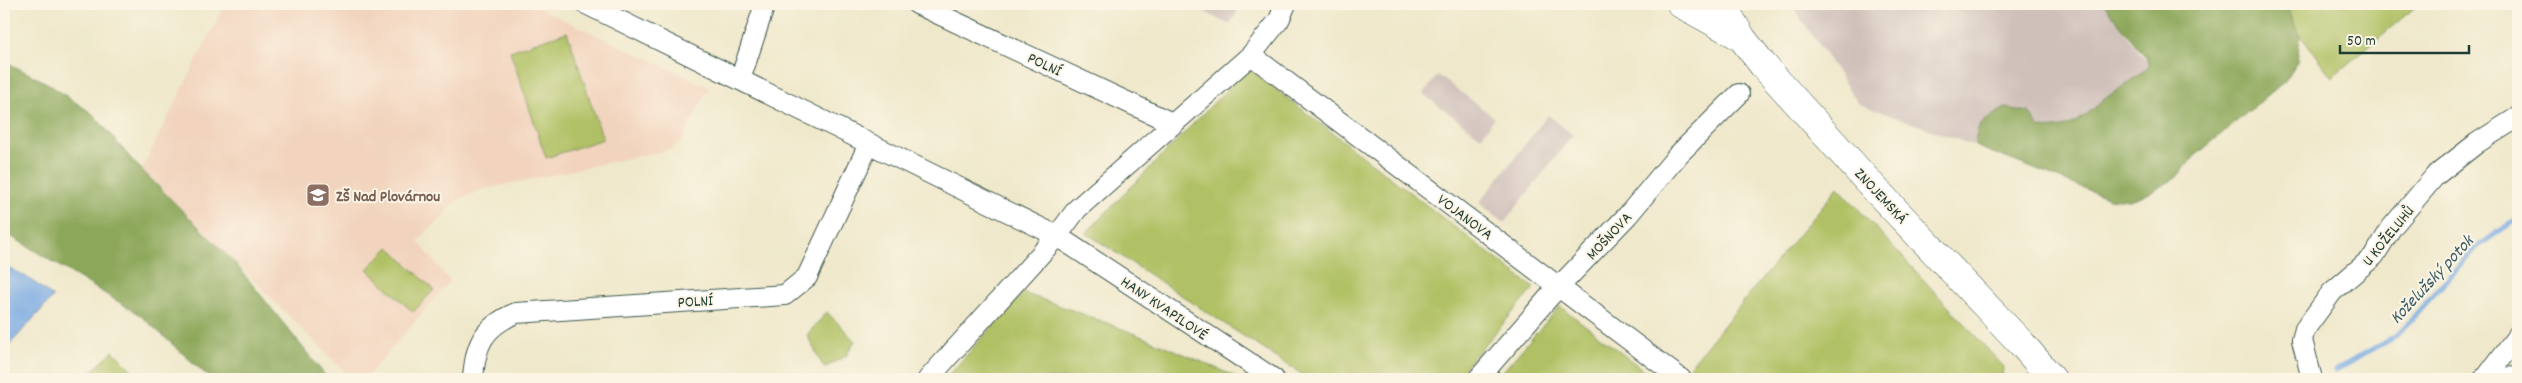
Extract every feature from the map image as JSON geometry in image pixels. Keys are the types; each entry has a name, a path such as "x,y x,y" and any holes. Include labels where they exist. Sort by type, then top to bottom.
{"main road":[{"name":"ZNOJEMSKÁ","path":"1722,4 1742,38 1826,135 2022,344 2052,379"},
{"path":"1686,5 1742,38"}],"street":[{"path":"586,4 1057,236"},
{"path":"740,80 765,4"},
{"name":"POLNÍ","path":"917,4 1172,123"},
{"path":"928,379 1057,236 1078,209 1172,123 1251,55 1279,20 1286,4"},
{"name":"VOJANOVA","path":"1251,55 1680,379"},
{"name":"MOŠNOVA","path":"1478,379 1559,286 1628,215 1678,155 1739,94"},
{"name":"U KOŽELUHŮ","path":"2312,379 2302,340 2305,329 2332,292 2374,256 2392,227 2435,176 2477,143 2518,117"},
{"name":"POLNÍ","path":"474,379 475,358 485,333 504,318 516,313 785,295 807,276 869,144"},
{"name":"HANY KVAPILOVÉ","path":"1057,236 1274,379"},
{"path":"2484,379 2518,335"},
{"path":"2484,379 2518,377"}],"shaded area":[{"name":"ZŠ Nad Plovárnou","path":"225,4 530,4 709,87 683,139 671,149 481,190 458,200 418,241 450,281 365,379 352,379 142,169"},
{"path":"1190,4 1242,4 1229,25"},
{"path":"1791,4 2103,4 2149,65 2142,73 2106,98 2091,112 2075,123 2057,130 2039,128 2029,112 2006,108 1993,115 1975,134 1975,146 1859,104"},
{"path":"1438,75 1495,118 1481,137 1423,94"},
{"path":"1548,115 1573,135 1504,223 1479,203"}],"green space":[{"path":"2103,4 2285,4 2300,37 2297,62 2285,81 2195,156 2176,178 2150,193 2129,200 2109,198 1975,146 1977,132 1983,122 2006,108 2029,112 2039,128 2068,125 2083,117 2134,79 2149,65 2145,56"},
{"path":"2276,4 2419,4 2332,77"},
{"path":"567,32 603,139 546,158 510,51"},
{"path":"4,61 47,83 93,114 133,161 235,263 328,379 211,379 140,315 4,232"},
{"path":"1248,68 1534,288 1455,379 1309,379 1086,233"},
{"path":"1838,187 2003,366 2002,379 1707,379 1690,366"},
{"path":"389,247 434,290 413,312 367,269"},
{"path":"1023,293 1133,333 1240,379 945,379"},
{"path":"1560,306 1655,379 1496,379"},
{"path":"827,312 855,341 846,356 824,368 807,335"},
{"path":"113,351 141,379 84,379"}],"water":[{"path":"4,266 24,275 53,297 4,351"}],"waterway":[{"name":"Koželužský potok","path":"2336,370 2397,335 2477,247 2518,218"}],"place":[{"name":"ZŠ Nad Plovárnou","path":"318,195"}]}
